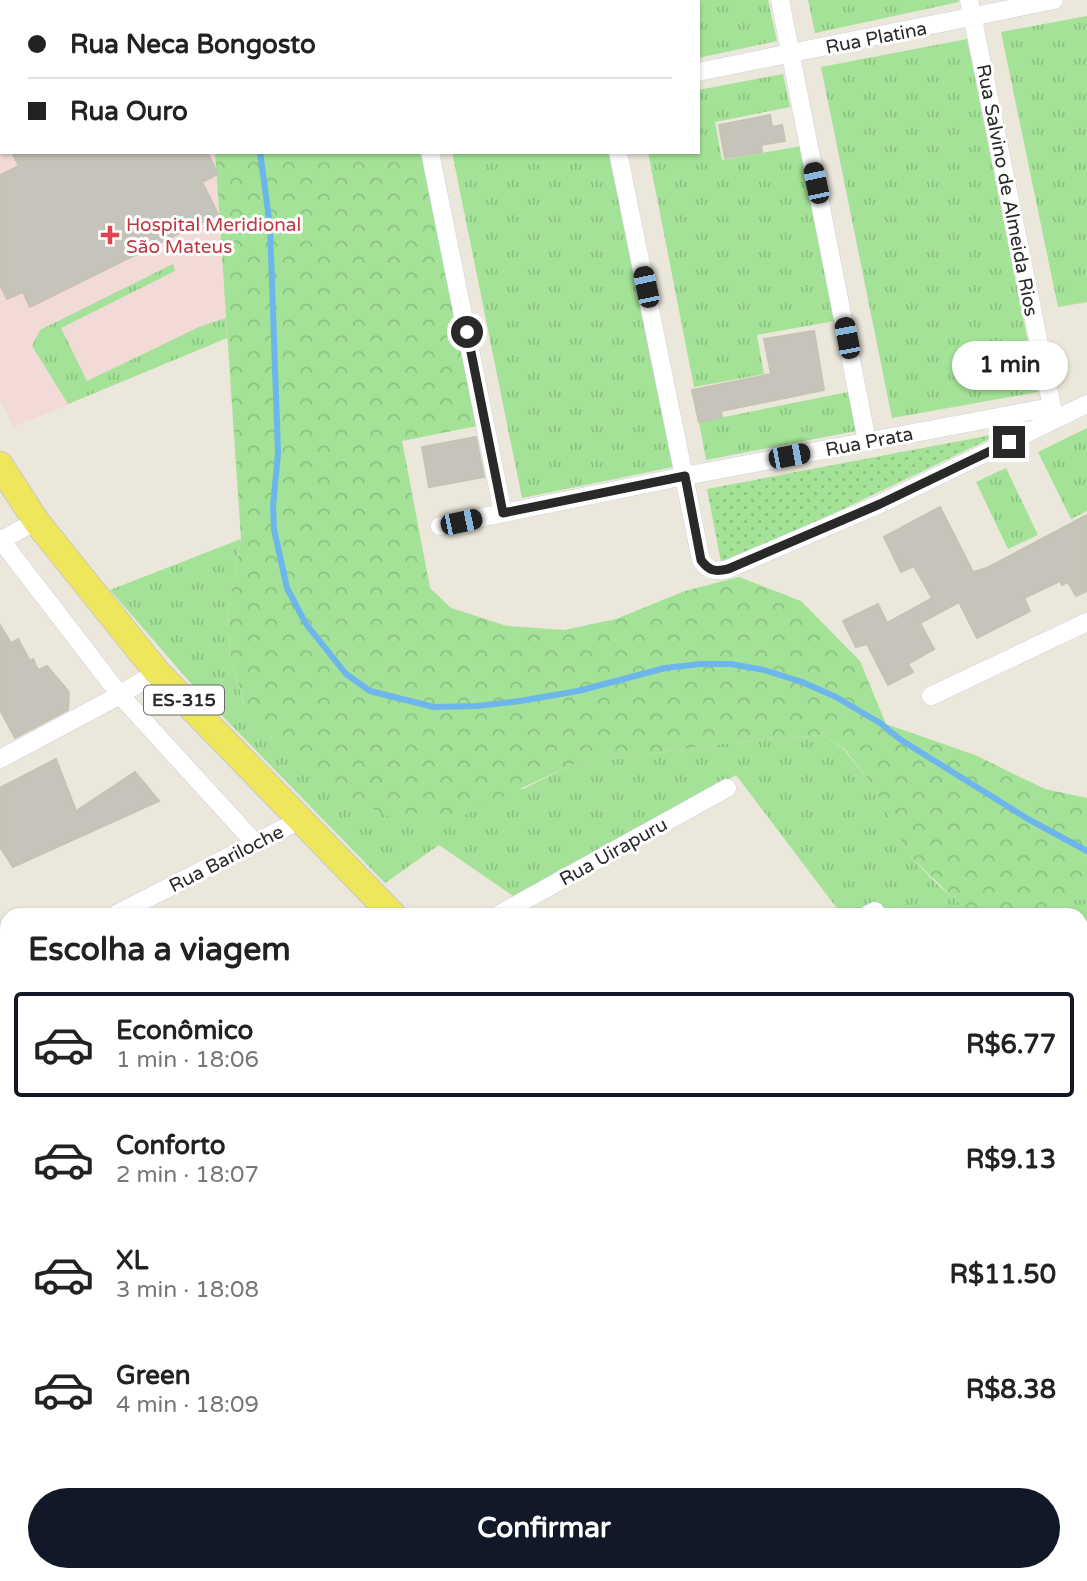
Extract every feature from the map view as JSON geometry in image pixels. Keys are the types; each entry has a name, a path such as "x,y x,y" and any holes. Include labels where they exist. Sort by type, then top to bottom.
{"main road":[{"name":"ES-315","path":"0,465 36,521 157,672 386,908"}],"street":[{"path":"780,0 867,441"},
{"name":"Rua Platina","path":"700,72 791,54 971,9 1054,0"},
{"name":"Rua Salvino de Almeida Rios","path":"971,9 1053,414"},
{"path":"430,154 503,513"},
{"path":"618,154 701,560 710,570 718,572 728,569 880,504 1053,414 1087,404"},
{"name":"Rua Prata","path":"440,526 867,441 1053,414"},
{"path":"36,521 0,540 120,695 255,843"},
{"path":"931,696 1087,622"},
{"path":"0,759 120,695 157,672"},
{"name":"Rua Uirapuru","path":"511,908 727,788"},
{"name":"Rua Bariloche","path":"129,908 300,820"}],"shaded area":[{"name":"Hospital Meridional São Mateus","path":"0,154 215,154 227,338 14,427 0,401"}],"green space":[{"path":"700,0 768,0 777,41 700,58"},
{"path":"808,0 958,0 959,2 815,33"},
{"path":"1087,16 1087,302 1058,307 1001,32"},
{"path":"967,39 1038,392 892,418 821,67"},
{"path":"783,74 790,107 715,122 722,160 801,146 834,321 757,335 764,374 694,387 648,154 700,154 700,90"},
{"path":"215,154 422,154 477,426 402,441 430,588 451,608 507,626 564,630 616,619 685,591 739,577 801,601 860,661 886,724 975,755 1045,789 1087,798 1087,900 1073,900 1043,908 964,908 908,854 875,789 845,749 822,735 711,745 571,765 456,819 392,818 312,780 252,717 244,704 230,652 228,612 241,539"},
{"path":"452,154 609,154 673,467 522,498"},
{"path":"173,264 175,271 61,328 87,381 199,327 226,318 227,338 68,404 32,346 40,330"},
{"path":"848,392 856,431 706,460 699,422"},
{"path":"1087,428 1087,511 1071,519 1038,452"},
{"path":"1002,433 722,567 707,489"},
{"path":"1006,468 1038,535 1008,549 976,482"},
{"path":"241,539 228,612 230,652 243,702 252,717 312,780 523,789 571,765 711,745 822,735 844,749 875,789 908,854 966,908 837,908 736,775 519,900 439,845 385,883 195,688 110,590"},
{"path":"1073,900 1087,900 1087,908 1043,908"}],"building":[{"path":"770,115 772,127 782,125 785,141 761,145 762,152 725,158 719,125"},
{"path":"13,154 208,154 218,174 202,182 218,214 30,307 23,292 7,299 0,285 0,175 19,166"},
{"path":"814,331 824,390 721,411 722,417 699,422 692,390 771,374 764,339"},
{"path":"476,437 484,477 429,487 422,447"},
{"path":"940,507 973,572 987,568 1087,515 1087,591 1076,596 1068,582 1062,585 1060,581 1024,598 1030,611 977,638 959,602 920,623 934,649 908,664 913,672 888,685 867,644 856,647 843,621 878,604 887,623 932,598 914,566 901,572 884,537"},
{"path":"0,625 11,643 18,639 38,670 47,666 69,692 68,710 15,738 0,710"},
{"path":"56,759 76,811 135,772 159,801 13,867 0,847 0,788"}],"waterway":[{"path":"260,154 270,226 278,453 273,506 274,530 287,588 306,624 346,674 370,691 434,707 520,701 578,691 665,668 731,664 764,670 802,682 836,697 1028,819 1087,851"}],"place":[{"name":"Hospital Meridional São Mateus","path":"110,235"}],"route":[{"path":"467,332 503,513 685,476 701,560 710,570 718,572 880,504 1009,442"}]}
